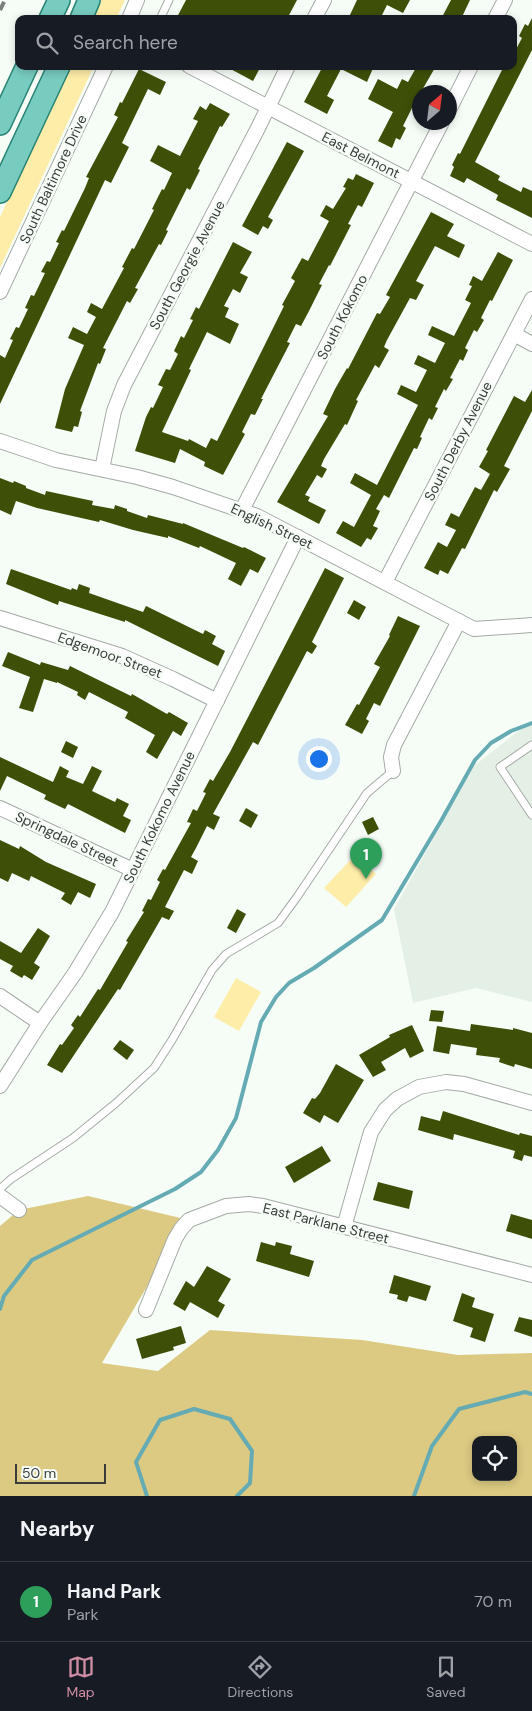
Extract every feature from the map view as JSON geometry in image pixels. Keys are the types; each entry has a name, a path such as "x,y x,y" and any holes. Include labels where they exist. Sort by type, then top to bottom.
{"main road":[{"path":"52,15 59,0"},
{"path":"83,15 90,0"},
{"path":"0,124 25,70"},
{"path":"0,192 57,70"}],"street":[{"path":"131,15 137,0"},
{"path":"316,15 324,0"},
{"path":"497,15 506,0"},
{"name":"South Baltimore Drive","path":"0,292 104,70"},
{"name":"East Belmont","path":"197,70 532,244"},
{"name":"South Georgie Avenue","path":"102,469 114,411 124,385 286,70"},
{"path":"457,94 469,70"},
{"name":"South Kokomo","path":"242,510 438,130"},
{"name":"South Derby Avenue","path":"385,582 532,299"},
{"path":"514,334 532,344"},
{"name":"English Street","path":"0,441 56,460 102,469 173,487 242,510 298,537 474,629 532,625"},
{"name":"South Kokomo Avenue","path":"0,1086 94,944 133,870 298,537"},
{"name":"Edgemoor Street","path":"0,618 122,656 217,701"},
{"path":"393,771 391,758 394,745 459,621"},
{"name":"Springdale Street","path":"0,808 133,870"},
{"path":"0,996 40,1023"},
{"path":"344,1227 371,1132 385,1110 397,1099 419,1087 446,1082 464,1084 532,1103"},
{"path":"0,1196 18,1210"},
{"name":"East Parklane Street","path":"146,1310 175,1239 189,1220 226,1206 249,1204 263,1206 532,1275"}],"lane":[{"path":"162,15 169,0"},
{"path":"532,745 500,767 532,815"},
{"path":"0,1189 72,1138 116,1103 154,1068 212,970 226,954 278,923 367,793 393,771"}],"shaded area":[{"path":"101,0 125,0 118,15 95,15"},
{"path":"68,70 92,70 0,268 0,217"},
{"path":"532,726 532,1002 476,988 413,1003 394,909 474,766 522,728"},
{"path":"355,855 376,874 346,907 324,888"},
{"path":"236,978 261,992 239,1031 214,1017"},
{"path":"88,1196 189,1220 175,1239 102,1363 158,1371 210,1330 362,1340 458,1355 532,1353 532,1496 0,1496 0,1226 19,1210"}],"building":[{"path":"186,0 297,0 289,15 178,15"},
{"path":"357,0 410,0 403,13 387,5 382,15 350,15"},
{"path":"451,0 470,0 463,15 443,15"},
{"path":"532,18 532,50 475,162 500,176 498,180 521,192 523,187 532,191 532,218 496,200 498,195 467,178 464,183 450,176 454,167 452,165 458,153 460,154 502,70 517,70 517,47 522,38 519,36 525,24 528,26"},
{"path":"138,70 166,82 160,95 148,89 122,143 129,147 111,183 105,180 0,404 0,355 5,358 13,340 10,339 16,327 19,328 28,309 25,308 31,295 34,296 45,273 41,272 47,261 50,262 59,243 56,242 62,230 64,231 85,188 89,178 86,177 118,117 114,115 120,102 122,103"},
{"path":"232,70 259,70 253,81"},
{"path":"321,70 340,70 327,96 334,100 327,114 304,102"},
{"path":"343,70 372,70 367,82"},
{"path":"415,70 434,70 425,85 412,85 412,108 403,126 406,128 400,140 396,138 392,148 378,141 393,112 368,99 378,79 397,89 402,79 408,82"},
{"path":"210,103 230,114 222,127 220,126 198,169 200,170 190,190 187,188 166,230 168,231 161,245 159,244 135,288 138,289 130,303 127,301 103,348 106,349 100,364 98,363 80,411 82,412 78,427 74,426 72,432 55,428 65,389 84,345 68,338 73,327 87,334 96,317 87,312 91,303 102,309 124,268 122,267 132,248 134,249 154,210 152,209 162,189 164,190 172,173 150,161 158,145 180,156 198,121 193,119 200,106 206,110"},
{"path":"287,142 304,151 268,217 273,220 268,229 263,226 258,235 242,226"},
{"path":"356,174 374,183 362,207 358,205 348,224 351,225 319,284 322,285 301,326 296,324 287,342 290,343 261,399 263,399 255,415 251,414 242,432 245,434 223,475 204,466 205,462 180,449 175,463 135,451 146,417 151,407 153,408 163,387 158,385 166,369 170,370 178,354 174,351 181,336 184,338 193,320 190,319 196,307 199,309 233,242 252,252 240,273 248,277 240,293 233,289 224,306 229,308 225,317 239,324 230,344 207,332 162,432 188,441 189,439 206,448 211,438 217,441 284,306 282,305 295,281 291,278 302,258 308,261 329,221 320,216 326,205 333,209 346,188 343,187 348,178 353,180"},
{"path":"431,212 454,224 447,236 465,245 459,258 435,246 416,281 424,285 416,300 410,298 384,347 389,350 379,368 375,365 356,400 358,401 347,425 345,424 324,459 321,466 327,469 322,478 317,475 305,495 310,497 308,501 326,510 319,524 277,502 328,416 323,414 335,389 348,369 377,313 380,314 390,297 386,295"},
{"path":"498,252 513,260 481,318 484,320 477,332 474,330 465,348 468,350 463,361 460,359 450,378 453,379 446,391 444,389 435,407 438,408 432,420 429,418 420,437 422,438 417,449 414,448 389,498 384,495 376,509 380,511 373,526 378,528 371,540 367,538 361,547 336,533 343,521 354,527 371,495 350,483 355,473 377,485 418,405 397,394 401,385 416,392 427,370 414,364 418,355 435,363 445,343 428,335 432,326 454,336 471,303 465,300 472,286 469,285 473,276 482,281"},
{"path":"532,390 532,411 504,466 510,469 497,492 494,490 465,549 462,548 448,574 440,570 438,575 424,568 438,542 447,547 456,530 445,525 451,513 459,517 475,487 481,490 490,474 479,467 514,396 525,402"},
{"path":"0,478 13,483 14,481 45,495 46,491 93,501 92,505 114,509 115,505 147,518 148,515 183,523 244,547 266,558 258,573 250,569 241,586 228,579 236,563 200,546 199,548 168,536 168,538 100,520 99,522 37,508 16,501 11,515 0,510"},
{"path":"325,568 344,578 312,642 317,646 312,654 307,651 258,745 253,742 213,814 220,817 214,830 207,826 191,857 198,861 192,874 184,870 165,907 174,911 169,920 162,917 120,990 118,989 62,1073 47,1065 60,1044 62,1045 74,1028 71,1025 78,1015 80,1017 98,989 100,990 128,942 126,941 144,912 142,911 148,899 151,900 160,882 157,880 163,869 165,870 191,823 187,822 193,809 197,811 206,793 203,792 210,779 213,781 230,752"},
{"path":"11,569 71,590 72,588 77,590 79,584 90,588 89,593 143,612 146,606 203,634 205,630 216,636 212,644 225,651 218,666 125,620 125,622 59,601 58,605 6,584"},
{"path":"354,600 366,607 359,620 347,613"},
{"path":"398,616 420,626 380,706 374,703 366,719 369,721 362,734 345,725 357,704 359,705 380,667 374,664 390,636"},
{"path":"8,652 40,665 41,662 68,670 70,666 131,696 132,694 167,714 169,712 188,723 181,736 173,731 157,759 146,752 155,735 125,718 128,712 89,692 85,700 77,695 78,692 57,682 44,679 33,712 19,708 30,677 2,666"},
{"path":"66,741 78,747 73,758 61,752"},
{"path":"0,757 53,782 60,766 69,771 66,777 83,784 92,766 102,771 92,791 115,802 117,798 129,804 123,816 131,820 125,833 68,804 65,809 44,799 46,795 7,776 0,791"},
{"path":"246,808 258,815 251,828 239,821"},
{"path":"373,817 379,829 368,835 362,822"},
{"path":"0,840 19,849 20,846 46,862 96,884 90,898 78,892 71,905 61,899 65,893 31,876 29,881 12,873 8,882 0,878"},
{"path":"237,909 246,914 236,933 227,928"},
{"path":"38,928 50,936 34,963 40,967 32,980 24,975 22,978 10,971 13,966 0,959 0,941 21,953"},
{"path":"431,1010 444,1011 442,1022 429,1021"},
{"path":"471,1024 513,1030 513,1028 532,1033 532,1069 515,1064 514,1067 499,1062 500,1058 476,1055 477,1048 451,1044 449,1054 433,1051 437,1026 470,1031"},
{"path":"412,1025 424,1051 410,1058 405,1048 381,1062 386,1070 373,1077 359,1055 390,1037 389,1035"},
{"path":"120,1040 134,1050 127,1060 113,1049"},
{"path":"336,1064 364,1080 338,1123 324,1115 320,1123 303,1113 312,1098 315,1099 320,1093"},
{"path":"443,1111 519,1135 520,1133 532,1136 532,1157 524,1155 522,1161 513,1158 515,1151 454,1134 453,1140 418,1130 421,1116 440,1121"},
{"path":"322,1146 331,1161 294,1183 285,1167"},
{"path":"378,1182 413,1191 409,1209 373,1200"},
{"path":"511,1214 532,1220 532,1239 506,1231"},
{"path":"261,1242 275,1246 276,1242 292,1246 290,1254 314,1261 309,1277 256,1261"},
{"path":"207,1266 231,1279 218,1301 225,1305 218,1318 190,1302 185,1311 173,1304 186,1281 194,1287"},
{"path":"394,1275 431,1286 426,1301 409,1296 407,1302 397,1299 398,1295 389,1293"},
{"path":"462,1293 475,1298 472,1307 494,1314 485,1342 470,1337 473,1328 453,1321"},
{"path":"519,1317 532,1320 532,1337 514,1331"},
{"path":"181,1326 186,1343 173,1347 174,1350 142,1359 136,1339"}],"waterway":[{"path":"0,1309 4,1296 32,1260 175,1189 201,1172 218,1150 236,1118 261,1022 276,997 289,983 314,968 382,920 475,760 491,743 511,731 532,723"},
{"path":"414,1496 432,1446 459,1409 525,1392 532,1394"},
{"path":"147,1496 136,1462 160,1420 194,1409 230,1419 252,1451 250,1483 237,1496"}],"railway":[{"path":"0,10 5,0"}],"place":[{"name":"Hand Park","path":"366,879"}]}
